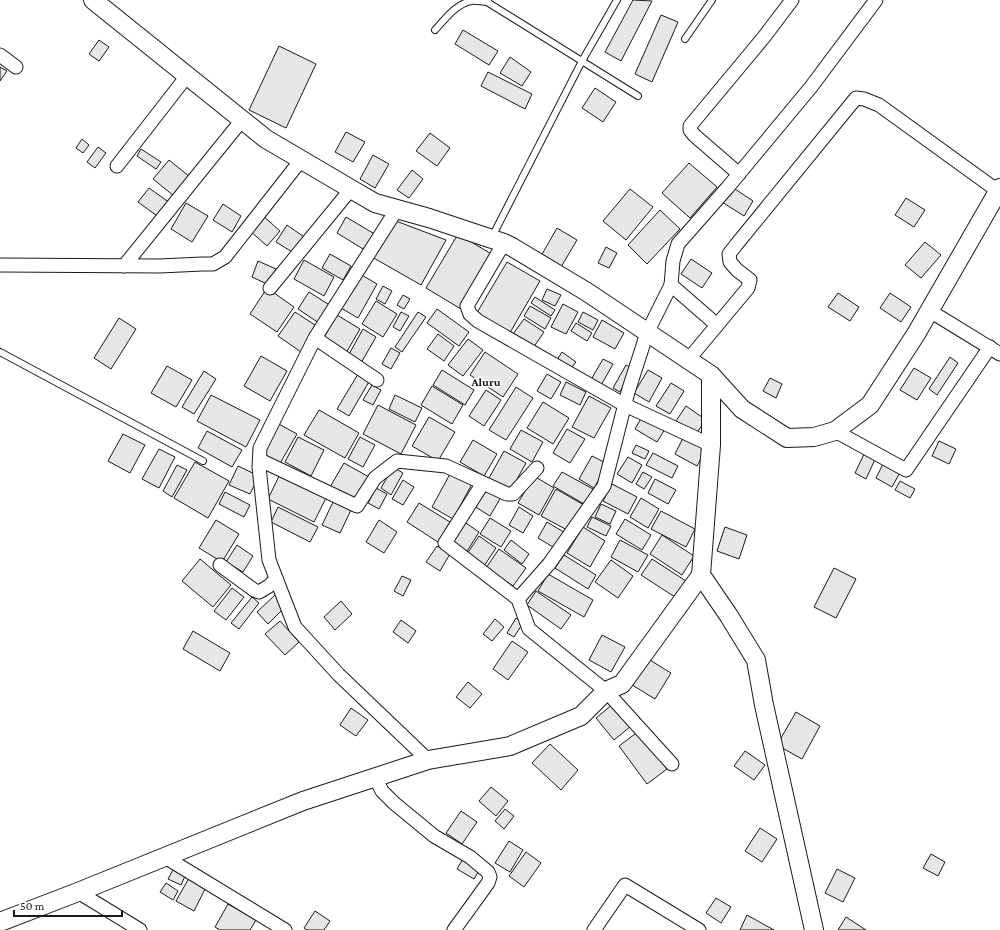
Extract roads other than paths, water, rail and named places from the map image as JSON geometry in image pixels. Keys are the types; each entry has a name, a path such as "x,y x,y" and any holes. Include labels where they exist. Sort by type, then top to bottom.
{"street":[{"path":"93,0 266,139 375,203 498,240 587,292 688,360 711,375 742,409 787,438 814,437 835,431 870,405 930,311 999,189 879,105 864,99 856,98 729,254 730,262 750,280 748,288 688,360"},
{"path":"739,174 694,135 690,130 690,126 764,37 792,0"},
{"path":"518,599 549,564 604,486 625,405 648,333 671,285 673,261 678,244 739,174 811,87 876,0"},
{"path":"0,55 16,67"},
{"path":"117,166 187,76"},
{"path":"124,266 242,120"},
{"path":"0,265 160,266 213,264 225,257 301,160"},
{"path":"270,288 351,189"},
{"path":"397,209 315,338 260,448 259,467 269,560 295,627 339,675 428,760"},
{"path":"498,240 467,306 470,314 478,321 625,405 711,445"},
{"path":"671,285 717,325"},
{"path":"835,431 906,470 995,351 930,311"},
{"path":"315,338 377,380"},
{"path":"0,922 303,801 428,760 510,746 581,716 606,691 622,684 701,575 711,445 711,375"},
{"path":"260,460 357,506 375,478 397,461 446,466 507,494 513,494 537,468"},
{"path":"483,483 445,543 518,599 529,629 606,691 672,764"},
{"path":"220,566 259,592 269,586 276,579"},
{"path":"701,575 729,616 756,660 764,705 814,930"},
{"path":"375,778 382,791 394,803 434,836 470,857 488,872 490,877 488,883 454,930"},
{"path":"165,857 285,930"},
{"path":"594,930 625,885 699,930"},
{"path":"78,892 140,930"}],"lane":[{"path":"498,240 499,225 582,61 617,0"},
{"path":"685,39 712,0"},
{"path":"435,30 449,14 462,5 472,1 487,1 638,96"},
{"path":"0,352 203,461"}],"district":[{"name":"Aluru","path":"486,382"}]}
